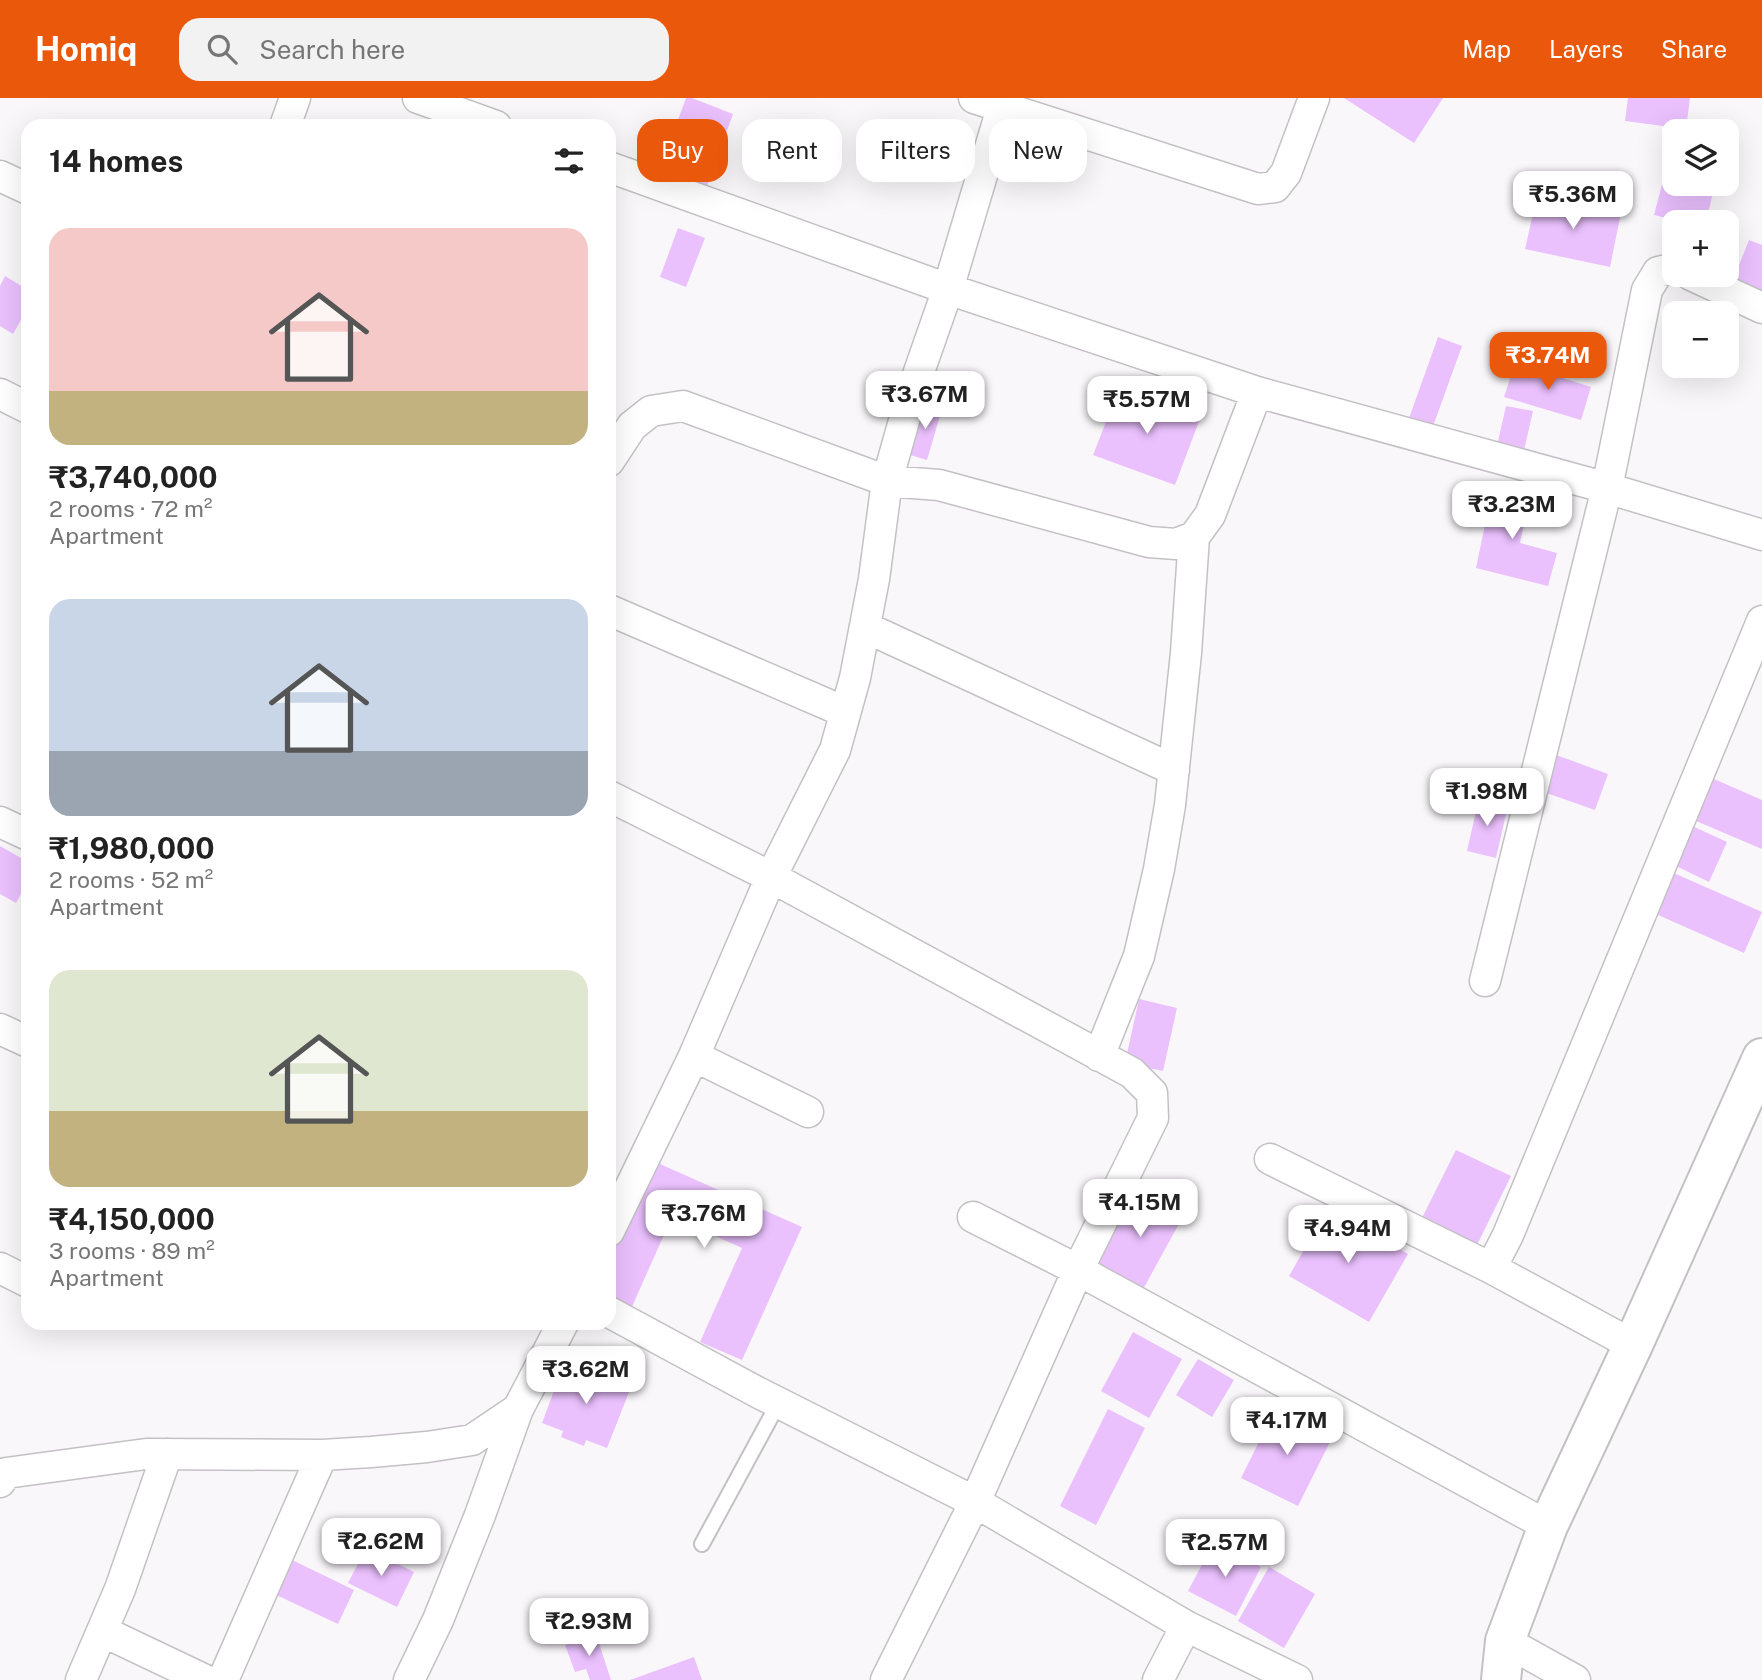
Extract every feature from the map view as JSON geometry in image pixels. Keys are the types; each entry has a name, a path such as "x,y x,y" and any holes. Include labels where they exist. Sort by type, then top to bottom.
{"street":[{"path":"288,119 295,98"},
{"path":"418,98 476,119"},
{"path":"616,1217 694,1056 771,877 835,750 855,678 874,579 887,481 913,389 948,289 993,101 1258,189 1275,187 1286,173 1314,98"},
{"path":"616,170 948,289 1257,392 1607,488 1762,535"},
{"path":"0,176 21,186"},
{"path":"1485,981 1607,488 1647,290 1658,272 1662,271"},
{"path":"1717,287 1762,308"},
{"path":"1099,1056 1139,956 1159,869 1174,770 1194,537 1210,514 1257,392"},
{"path":"0,394 21,404"},
{"path":"616,450 632,426 651,411 682,406 887,481 939,485 1149,542 1176,544 1194,537"},
{"path":"616,613 845,712"},
{"path":"1491,1268 1508,1235 1762,621"},
{"path":"865,626 1174,770"},
{"path":"616,800 771,877 1132,1073 1152,1093 1153,1118 1078,1270 975,1502 886,1680"},
{"path":"0,822 21,832"},
{"path":"0,1029 21,1039"},
{"path":"694,1056 808,1112"},
{"path":"1501,1680 1505,1641 1548,1526 1762,1058"},
{"path":"1270,1159 1491,1268 1633,1345"},
{"path":"973,1217 1078,1270 1548,1526"},
{"path":"0,1268 21,1278"},
{"path":"616,1316 975,1502 1186,1626 1297,1680"},
{"path":"409,1680 457,1573 518,1409 559,1330"},
{"path":"2,1475 146,1454 321,1455 427,1447 472,1440 518,1409"},
{"path":"81,1680 120,1589 167,1454"},
{"path":"223,1680 321,1455"},
{"path":"1158,1680 1186,1626"},
{"path":"102,1631 205,1680"},
{"path":"1505,1641 1575,1680"}],"lane":[{"path":"702,1544 779,1402"}],"building":[{"path":"686,98 733,114 728,128 728,119 678,119"},
{"path":"1344,98 1443,98 1414,143"},
{"path":"1628,98 1690,98 1687,119 1662,119 1662,126 1625,121"},
{"path":"687,182 709,182 706,189"},
{"path":"1662,184 1662,196 1712,196 1709,210 1662,210 1662,217 1654,215"},
{"path":"1537,196 1621,213 1610,267 1525,249"},
{"path":"678,228 705,238 686,287 660,277"},
{"path":"1749,240 1762,245 1762,298 1736,287 1739,287 1739,265"},
{"path":"5,276 21,286 21,320 13,334 0,326 0,286"},
{"path":"1438,337 1462,346 1432,429 1408,421"},
{"path":"1515,363 1591,387 1581,420 1504,397"},
{"path":"1120,386 1201,416 1175,485 1093,455"},
{"path":"922,403 942,409 927,460 907,454"},
{"path":"1506,406 1533,411 1523,455 1496,450"},
{"path":"1493,487 1530,495 1520,543 1557,553 1548,586 1476,568"},
{"path":"1551,753 1608,774 1595,810 1538,790"},
{"path":"1714,779 1762,800 1762,849 1696,821"},
{"path":"1479,798 1508,805 1496,858 1467,851"},
{"path":"1690,825 1727,842 1709,882 1672,864"},
{"path":"0,846 21,858 21,894 16,903 0,894"},
{"path":"1667,870 1762,912 1744,953 1649,911"},
{"path":"1139,999 1177,1008 1163,1071 1125,1063"},
{"path":"1456,1150 1511,1176 1477,1245 1422,1218"},
{"path":"651,1160 802,1227 742,1360 700,1342 742,1248 672,1217 630,1311 616,1304 616,1238"},
{"path":"1140,1185 1186,1211 1141,1293 1094,1268"},
{"path":"1327,1209 1408,1254 1369,1322 1289,1276"},
{"path":"1133,1332 1182,1359 1149,1418 1101,1391"},
{"path":"1198,1359 1234,1380 1212,1417 1176,1395"},
{"path":"565,1361 631,1387 607,1448 586,1440 584,1446 561,1437 563,1431 542,1423"},
{"path":"1276,1408 1333,1436 1298,1506 1241,1478"},
{"path":"1108,1409 1145,1428 1096,1525 1060,1506"},
{"path":"1214,1542 1261,1567 1236,1616 1188,1591"},
{"path":"366,1548 414,1572 397,1607 348,1583"},
{"path":"288,1558 354,1590 338,1624 272,1593"},
{"path":"1269,1567 1315,1594 1284,1648 1238,1621"},
{"path":"596,1634 611,1680 590,1680 586,1669 575,1672 565,1645"},
{"path":"694,1657 702,1680 630,1680"}]}
